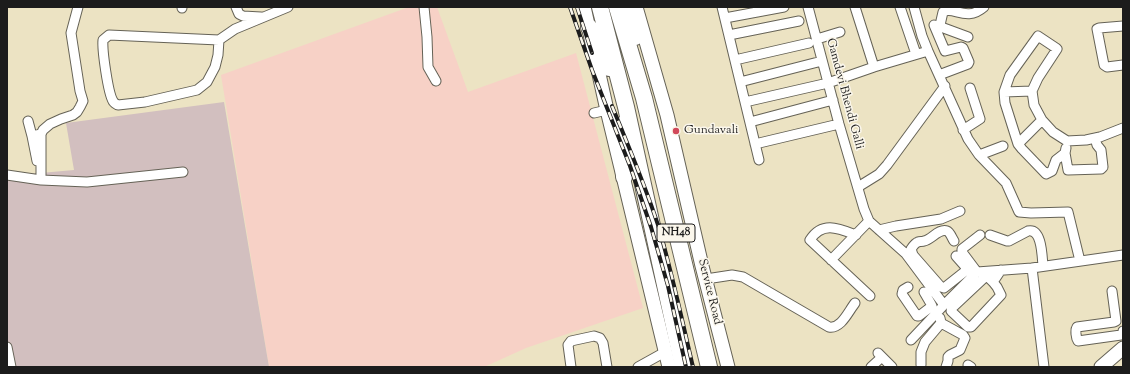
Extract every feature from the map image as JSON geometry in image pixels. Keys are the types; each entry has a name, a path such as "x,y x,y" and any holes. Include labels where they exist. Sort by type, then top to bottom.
{"highway":[{"name":"NH48","path":"600,7 626,107 683,367"},
{"name":"NH48","path":"617,7 644,98 709,367"},
{"path":"630,7 644,98"},
{"path":"589,27 626,107 623,148 624,177"}],"street":[{"path":"36,135 50,124 61,118 73,115 80,107 83,100 80,91 71,33 78,7"},
{"path":"236,7 239,14 243,16 264,18"},
{"path":"219,40 215,68 207,82 197,90 145,102 118,105 113,101 102,47 103,40 109,35 219,40 235,29 288,7"},
{"path":"424,7 428,66 436,81"},
{"path":"584,7 607,110 669,367"},
{"name":"Service Road","path":"636,7 667,115 728,367"},
{"path":"722,7 759,160"},
{"path":"725,18 784,7"},
{"name":"Gamdevi Bhendi Galli","path":"808,7 813,41 822,60 839,124 869,221"},
{"path":"855,7 874,67"},
{"path":"900,7 910,41 916,54"},
{"path":"968,37 941,27 940,24 943,12 947,10 969,14 984,7"},
{"path":"903,19 915,11 928,51 966,128 968,139 1006,183 1019,212 1068,212 1080,261"},
{"path":"729,35 799,20"},
{"path":"934,25 945,51 961,47 963,48 969,62 968,64 939,75"},
{"path":"1123,26 1099,28 1097,30 1104,65 1123,65"},
{"path":"735,60 813,41 840,32"},
{"path":"910,41 922,36"},
{"path":"1065,153 1056,160 1052,171 1046,174 1018,144 1005,103 1004,92 1010,75 1038,36 1057,49 1038,78 1032,92 1034,105 1042,120 1053,132 1067,141 1076,141 1095,138 1123,128"},
{"path":"745,102 828,83 874,67 928,51"},
{"path":"740,82 822,60"},
{"path":"858,187 879,174 887,165 945,86"},
{"path":"966,128 980,119 970,88"},
{"path":"1004,92 1032,92"},
{"path":"750,122 833,100"},
{"path":"594,113 607,110"},
{"path":"1018,144 1042,120"},
{"path":"28,121 36,135 41,180"},
{"path":"755,144 839,124"},
{"path":"36,135 38,167"},
{"path":"1067,141 1065,153 1068,170 1101,169 1103,167 1101,150 1097,145 1095,138"},
{"path":"980,154 1003,146"},
{"path":"7,175 41,180 87,182 183,172"},
{"path":"879,230 941,219 960,211"},
{"path":"831,260 869,221 906,254 927,291 932,306 919,316 917,316 903,298 902,292 908,287"},
{"path":"856,235 838,228 821,229 817,231 810,241 870,296"},
{"path":"954,241 949,232 943,231 925,241 917,242 911,249 913,255 941,287 944,288 973,272 1019,267 1032,268 1123,255"},
{"path":"990,235 1009,242 1028,231 1034,231 1039,238 1043,266"},
{"path":"973,272 962,248 980,235"},
{"path":"956,256 973,272"},
{"path":"989,268 1003,269"},
{"path":"1032,268 1044,367"},
{"path":"994,282 1003,269"},
{"path":"923,346 912,339 973,272"},
{"path":"706,279 732,275 743,277 833,328 838,326 855,303"},
{"path":"988,277 994,282 1000,295 971,327 968,327 951,311 952,308 984,278 988,277"},
{"path":"1112,290 1116,321 1077,327 1077,339 1078,341 1121,335 1123,334 1123,331"},
{"path":"921,365 921,352 923,346 941,323 941,308 927,291"},
{"path":"922,314 928,321"},
{"path":"941,323 964,335 965,338 960,350 948,357 946,367"},
{"path":"571,367 568,345 571,341 594,336 600,338 603,342 608,367"},
{"path":"7,347 11,367"},
{"path":"1101,367 1123,348"},
{"path":"638,367 665,352"},
{"path":"871,367 880,355 892,367"}],"shaded area":[{"path":"409,7 437,7 468,92 576,53 643,308 526,348 484,367 269,367 221,75"},
{"path":"224,102 269,367 7,367 7,176 74,170 66,123"}],"railway":[{"path":"570,7 592,70 630,166 651,227 668,286 686,367"},
{"path":"577,7 592,53"},
{"path":"612,106 642,180 658,225 693,367"}],"place":[{"name":"Gundavali","path":"676,131"}]}
